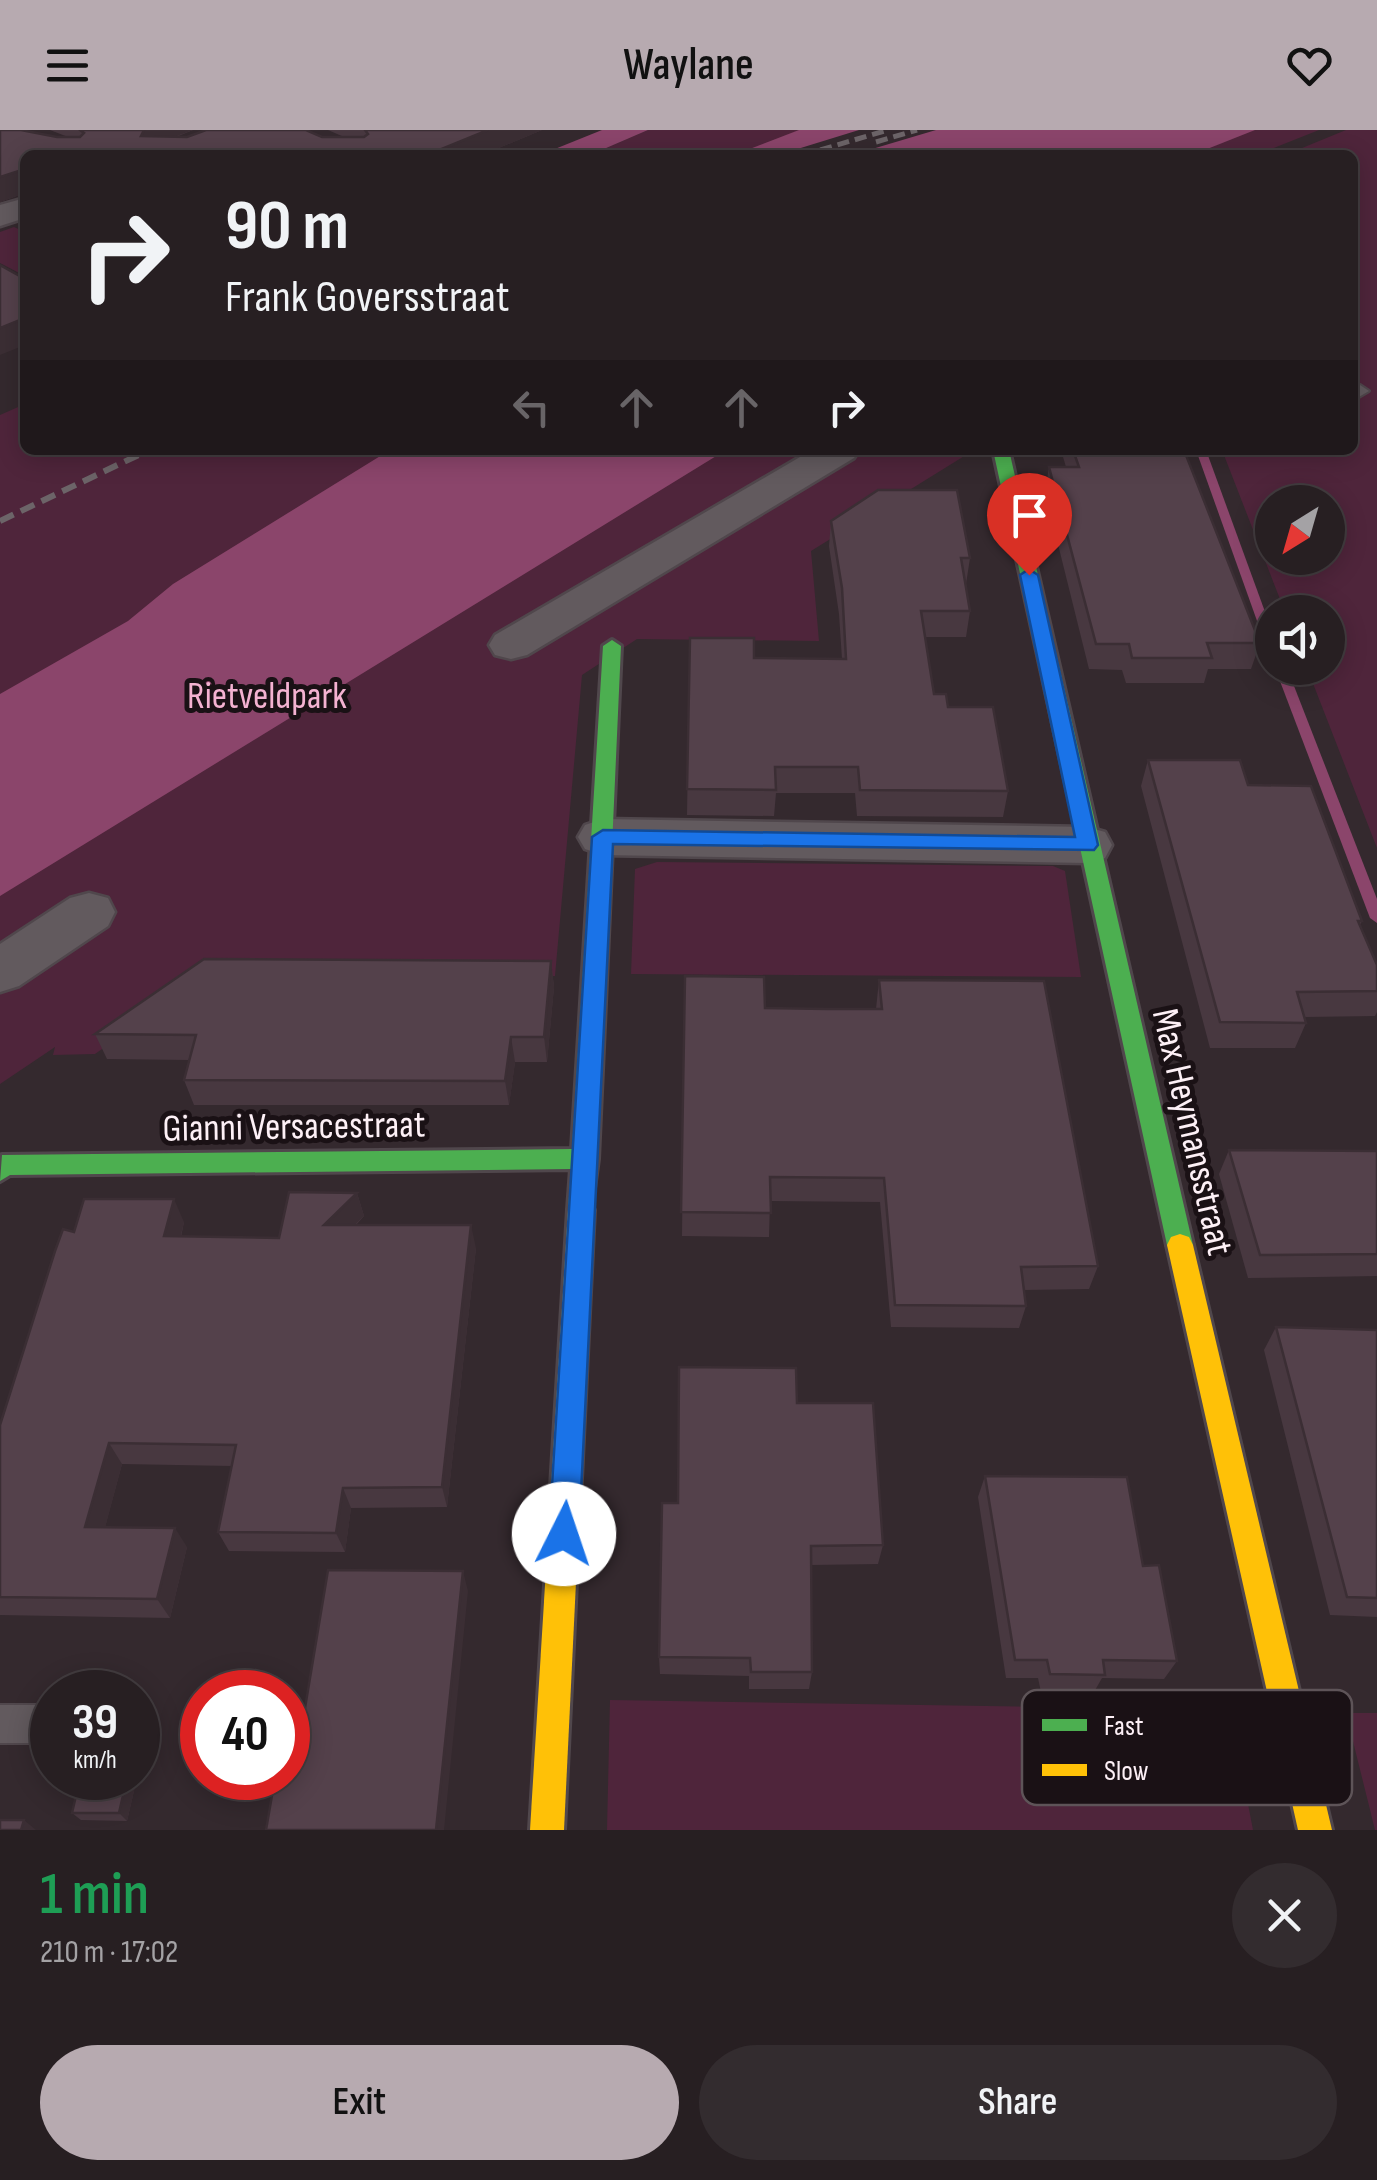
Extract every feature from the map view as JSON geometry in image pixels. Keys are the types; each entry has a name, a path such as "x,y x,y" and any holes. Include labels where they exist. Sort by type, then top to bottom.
{"street":[{"path":"511,645 832,455"},
{"name":"Max Heymansstraat","path":"1002,455 1087,845 1283,1690"},
{"path":"547,1830 612,646"},
{"path":"603,837 1087,845"},
{"path":"0,970 89,912"},
{"name":"Gianni Versacestraat","path":"1,1168 586,1160"},
{"name":"Max Heymansstraat","path":"1309,1805 1315,1830"}],"lane":[{"path":"0,1724 30,1724"}],"green space":[{"path":"648,130 1319,130 1269,150 602,150"},
{"path":"1346,130 1377,130 1377,848 1314,685 1345,685 1345,595 1278,595 1271,575 1345,575 1345,485 1255,485 1255,535 1224,455 1358,455 1358,150 1297,150"},
{"path":"14,227 20,230 20,273 0,263 0,232"},
{"name":"Rietveldpark","path":"20,406 20,455 966,455 811,551 819,641 637,639 582,675 555,976 214,970 95,1054 53,1055 55,1047 0,1084 0,415"},
{"path":"657,862 1053,866 1065,871 1081,977 631,974 635,869"},
{"path":"610,1700 1022,1707 1022,1805 1248,1805 1253,1830 607,1830"},
{"path":"1352,1713 1377,1713 1375,1830 1352,1737"}],"shaded area":[{"path":"602,130 648,130 602,150 552,150"},
{"path":"799,130 1255,130 1205,150 747,150"},
{"path":"382,455 718,455 0,896 0,694 128,621 173,584"}],"pier":[{"path":"859,130 936,130 869,150 794,150"}],"building":[{"path":"0,130 57,137 80,137 84,133 80,130 144,130 141,136 187,137 206,130 306,130 322,137 364,137 368,134 365,130 488,130 439,150 20,150 20,171 0,177"},
{"path":"0,265 20,276 20,320 0,328"},
{"path":"1075,455 1186,455 1255,630 1255,643 1207,643 1212,658 1132,658 1129,644 1096,644 1049,467 1079,467"},
{"path":"878,490 957,490 970,558 961,558 970,611 921,611 934,694 946,694 948,707 993,707 1008,791 860,790 858,767 775,767 776,790 687,789 690,638 754,638 754,658 846,659 842,588 831,521"},
{"path":"1148,760 1240,760 1248,785 1311,786 1377,965 1377,991 1297,992 1306,1023 1220,1022"},
{"path":"204,959 551,961 544,1037 511,1037 505,1081 184,1080 196,1035 95,1034"},
{"path":"685,976 764,977 765,1008 827,1009 882,1009 879,980 1044,981 1098,1266 1021,1267 1026,1306 895,1305 884,1178 770,1177 771,1213 681,1212"},
{"path":"1229,1150 1377,1151 1377,1254 1260,1255"},
{"path":"289,1192 357,1193 324,1225 471,1225 442,1487 343,1488 336,1533 218,1532 236,1445 109,1443 85,1527 175,1528 157,1599 0,1597 0,1425 63,1229 74,1232 84,1199 174,1199 164,1236 279,1238"},
{"path":"1276,1327 1377,1330 1377,1598 1347,1597"},
{"path":"679,1367 796,1368 797,1403 873,1403 883,1545 811,1546 812,1672 751,1672 750,1658 659,1657 662,1503 678,1503"},
{"path":"985,1476 1127,1477 1143,1566 1159,1565 1177,1661 1103,1660 1105,1675 1050,1674 1047,1660 1015,1660"},
{"path":"328,1570 463,1571 436,1830 266,1830 271,1800 310,1800 310,1678"},
{"path":"75,1800 122,1800 119,1813 72,1813"},
{"path":"0,1820 24,1820 21,1830 0,1830"}],"waterway":[{"path":"1203,455 1255,599"},
{"path":"1288,685 1377,918"}],"railway":[{"path":"820,150 888,130"},
{"path":"876,142 917,130"},
{"path":"0,521 139,455"}],"traffic: fast":[{"path":"1002,455 1180,1245"},
{"path":"581,1210 612,646"},
{"path":"0,1171 2,1165 586,1159"}],"traffic: slow":[{"path":"547,1830 581,1210"},
{"path":"1180,1245 1283,1690"},
{"path":"1309,1805 1315,1830"}],"route":[{"path":"564,1534 603,837 1087,845 1029,575"}]}
